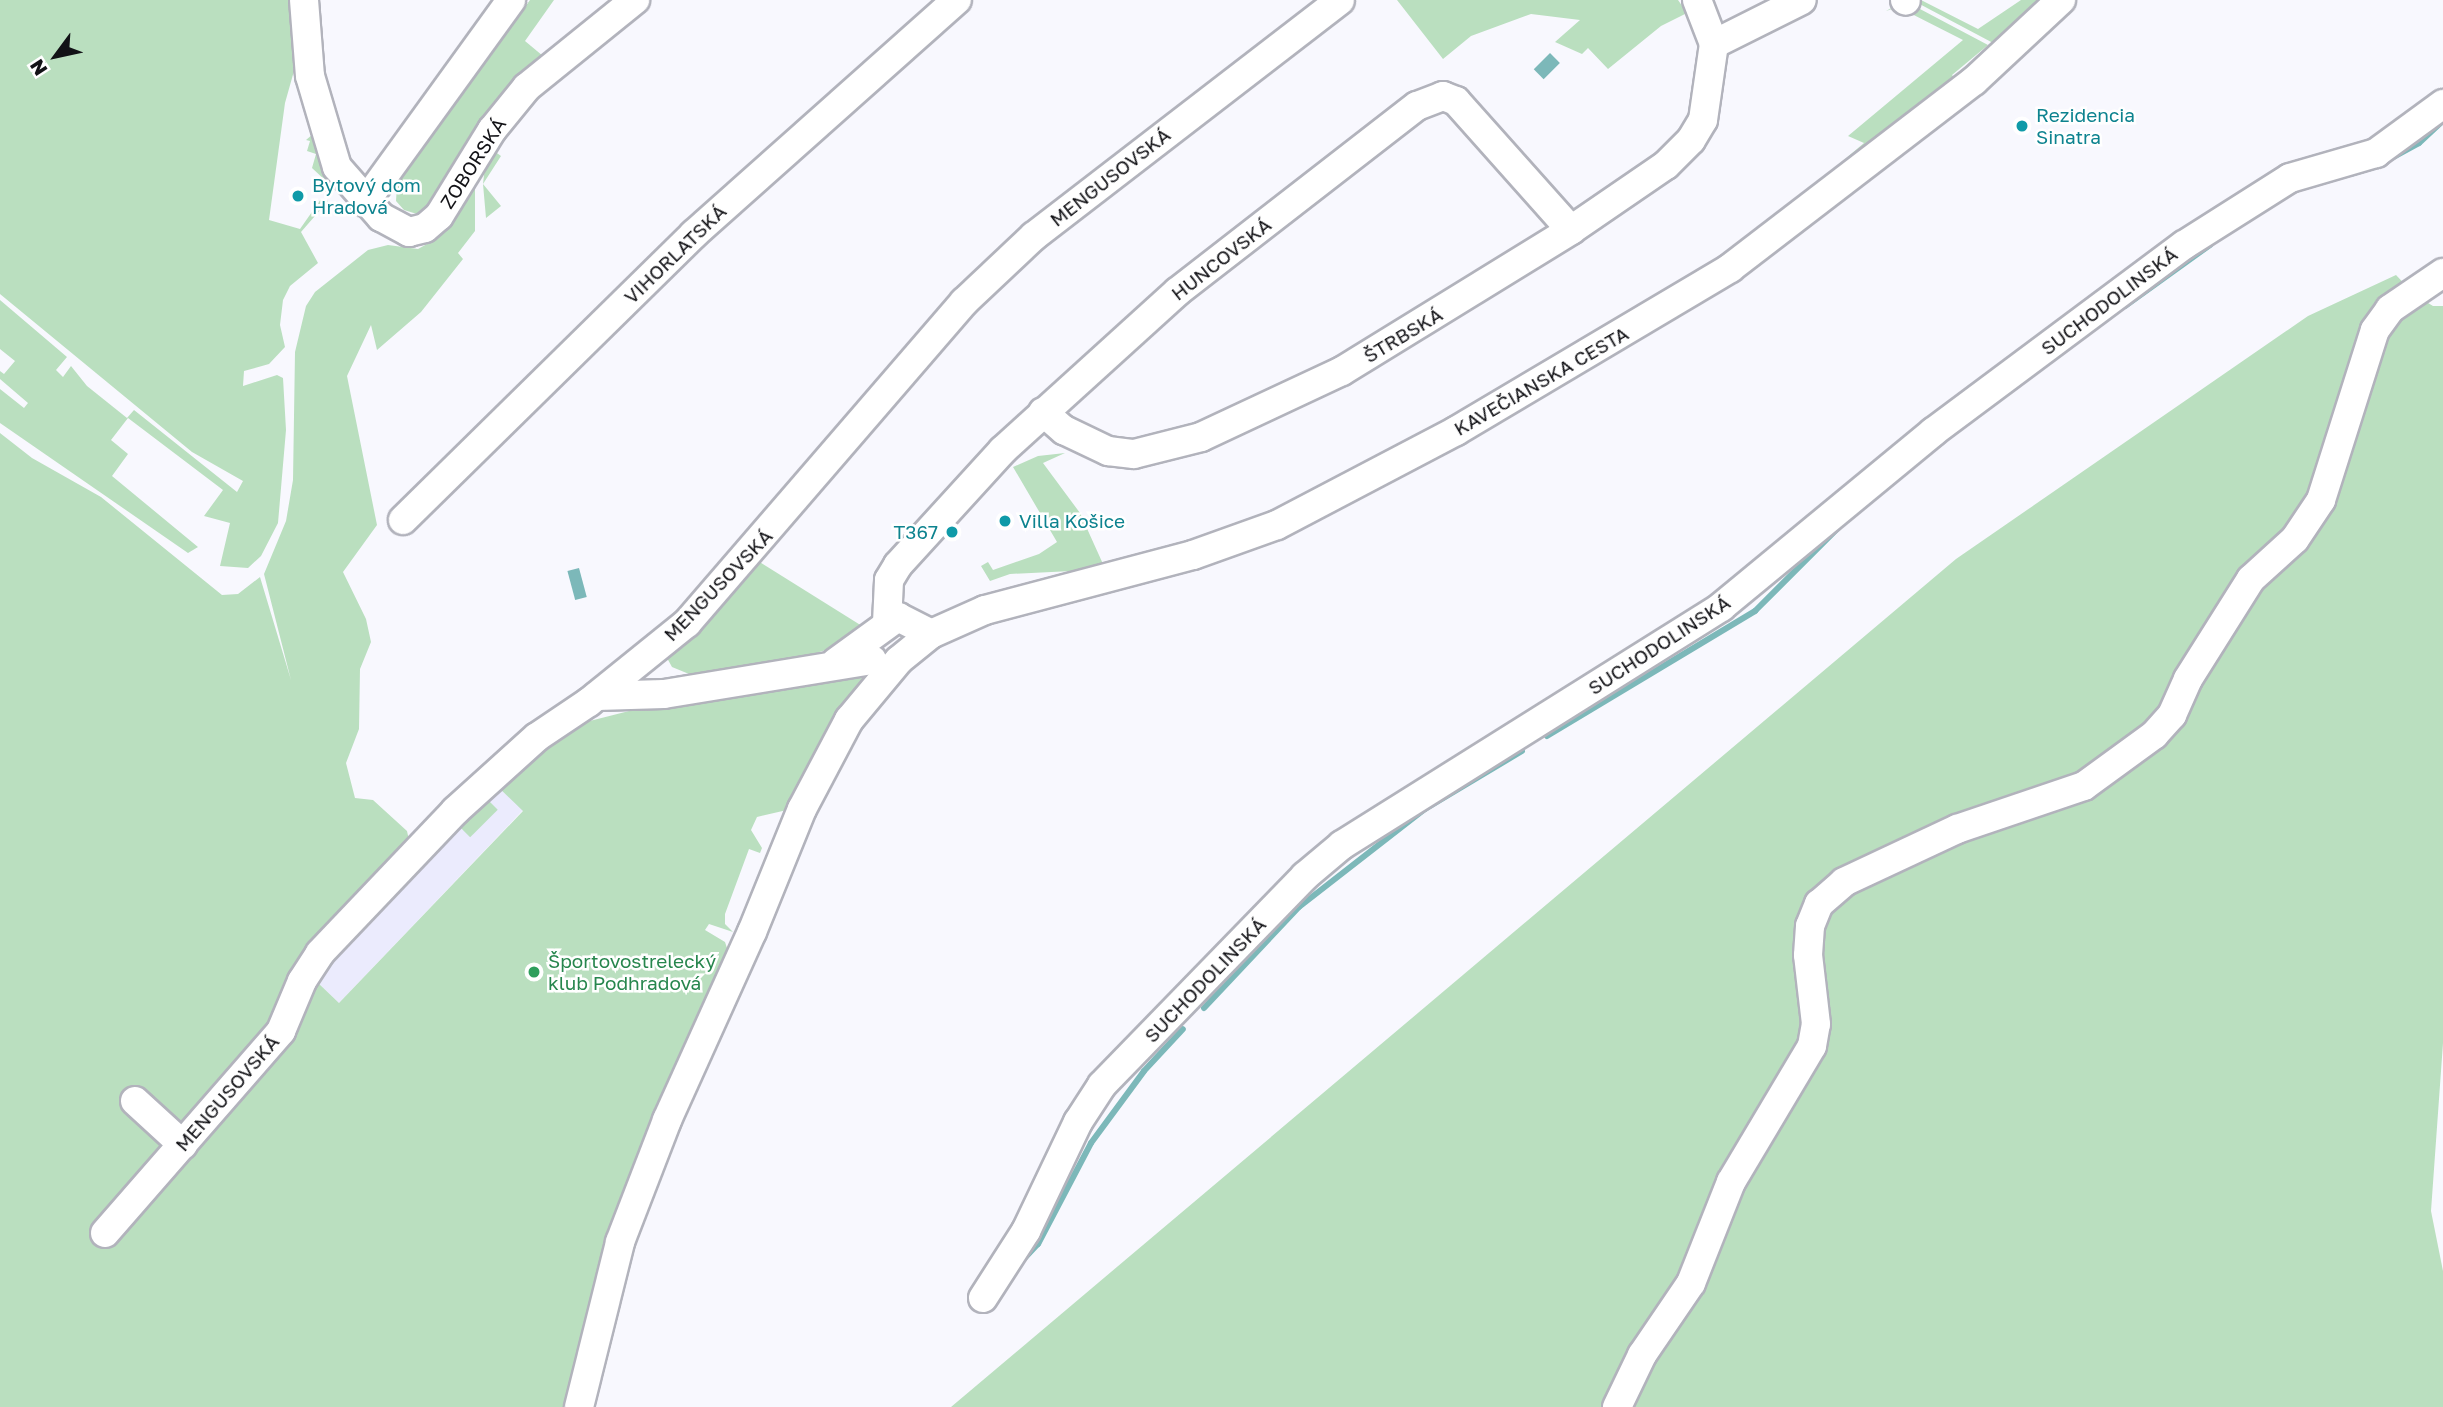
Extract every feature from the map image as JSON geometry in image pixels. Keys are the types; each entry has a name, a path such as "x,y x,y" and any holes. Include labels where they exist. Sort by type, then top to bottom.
{"street":[{"path":"304,0 310,76 324,128 341,175 365,202 510,0"},
{"name":"ZOBORSKÁ","path":"365,202 401,230 418,231 432,223 516,98 635,0"},
{"name":"VIHORLATSKÁ","path":"403,520 694,234 957,0"},
{"name":"MENGUSOVSKÁ","path":"105,1233 281,1031 304,977 320,953 455,811 537,737 597,696 687,623 754,550 964,302 1034,236 1340,0"},
{"path":"1697,0 1714,44 1802,0"},
{"name":"KAVEČIANSKA CESTA","path":"684,691 833,664 1014,601 1194,555 1277,525 1456,431 1666,309 1730,268 1889,149 2002,58 2061,0"},
{"name":"ŠTRBSKÁ","path":"1043,412 1064,430 1108,451 1134,454 1201,437 1342,372 1571,230 1666,165 1691,140 1710,94 1714,44"},
{"name":"HUNCOVSKÁ","path":"900,640 889,580 959,493 1043,412 1177,292 1430,99 1456,101 1470,113 1571,230"},
{"name":"SUCHODOLINSKÁ","path":"983,1298 1026,1231 1078,1122 1102,1085 1305,876 1342,845 1721,607 1933,432 2184,245 2290,178 2376,153 2443,104"},
{"path":"1617,1407 1642,1356 1691,1283 1731,1182 1812,1046 1816,1024 1808,955 1810,926 1819,904 1844,882 1956,829 2084,786 2154,735 2172,715 2188,679 2250,579 2295,539 2321,500 2375,330 2390,309 2443,273"},
{"path":"1644,347 1666,309"},
{"path":"579,1407 620,1241 667,1120 752,932 802,809 849,720 900,640"},
{"path":"652,651 656,674 684,691"},
{"path":"597,696 684,691"},
{"path":"135,1101 183,1145"}],"shaded area":[{"path":"496,785 523,810 339,1003 316,981 320,971"}],"green space":[{"path":"0,0 289,0 294,71 285,103 269,220 300,229 321,199 328,201 301,232 318,263 290,286 283,300 280,325 285,347 269,364 244,371 243,386 277,375 283,378 286,430 278,523 261,556 248,568 220,566 230,523 204,516 223,490 128,418 111,440 128,454 112,476 198,547 188,553 0,423 0,389 24,408 28,403 0,379 0,371 4,374 15,361 0,349 0,300 67,357 56,370 63,377 71,366 87,386 127,418 134,410 237,492 243,481 192,452 0,294"},
{"path":"530,0 554,0 525,41 543,56 613,0 502,94 431,206 417,214 404,210 396,201 397,185"},
{"path":"1397,0 1678,0 1687,13 1661,26 1608,69 1588,48 1582,54 1555,42 1580,20 1531,14 1471,36 1443,59"},
{"path":"1912,0 1921,0 1978,29 2021,0 2043,0 1995,44"},
{"path":"1895,6 1920,9 1988,45 1952,75 1955,79 1793,203 1864,143 1848,136 1963,40 1898,7 1886,11"},
{"path":"313,134 333,187 328,194 323,192 326,181 312,168 316,154 307,151 310,141 306,140"},
{"path":"494,151 501,156 483,184 485,166"},
{"path":"475,184 475,231 458,253 463,259 421,312 377,350 371,325 347,376 377,525 343,572 366,619 371,642 360,669 359,729 346,763 355,798 373,800 407,831 409,840 304,953 293,972 316,981 339,1003 523,811 496,785 570,726 633,710 704,702 865,671 864,680 787,810 757,817 751,830 762,848 760,853 749,849 725,914 725,924 733,932 709,924 705,930 725,942 729,954 625,1190 579,1407 0,1407 0,433 32,458 101,497 222,595 238,594 260,577 291,680 264,574 286,521 293,480 295,352 306,306 315,292 368,250 388,245 418,249 436,239 451,224"},
{"path":"483,184 501,206 486,218"},
{"path":"2396,275 2415,295 2433,306 2443,306 2443,1043 2431,1211 2443,1271 2443,1407 951,1407 1956,559 2308,316"},
{"path":"1065,453 1043,463 1080,513 1103,564 1072,571 1010,574 990,581 981,566 988,562 993,570 1039,554 1057,542 1013,467 1038,456"},
{"path":"758,561 862,626 832,648 810,655 689,674 672,667 667,658 697,633"},
{"path":"485,797 498,810 470,837 457,825"}],"water":[{"path":"1550,53 1560,63 1544,79 1534,69"},
{"path":"579,568 587,597 575,600 567,571"}],"waterway":[{"path":"2390,159 2419,143 2443,121"},
{"path":"2351,174 2377,166"},
{"path":"2125,306 2210,245"},
{"path":"1547,736 1755,611 1840,526"},
{"path":"1204,1008 1299,907 1425,809 1522,751"},
{"path":"1021,1262 1038,1244 1091,1143 1144,1071 1183,1029"}],"place":[{"name":"Rezidencia Sinatra","path":"2022,126"},
{"name":"Bytový dom Hradová","path":"298,196"},
{"name":"Villa Košice","path":"1005,521"},
{"name":"T367","path":"952,532"},
{"name":"Športovostrelecký klub Podhradová","path":"534,972"}]}
